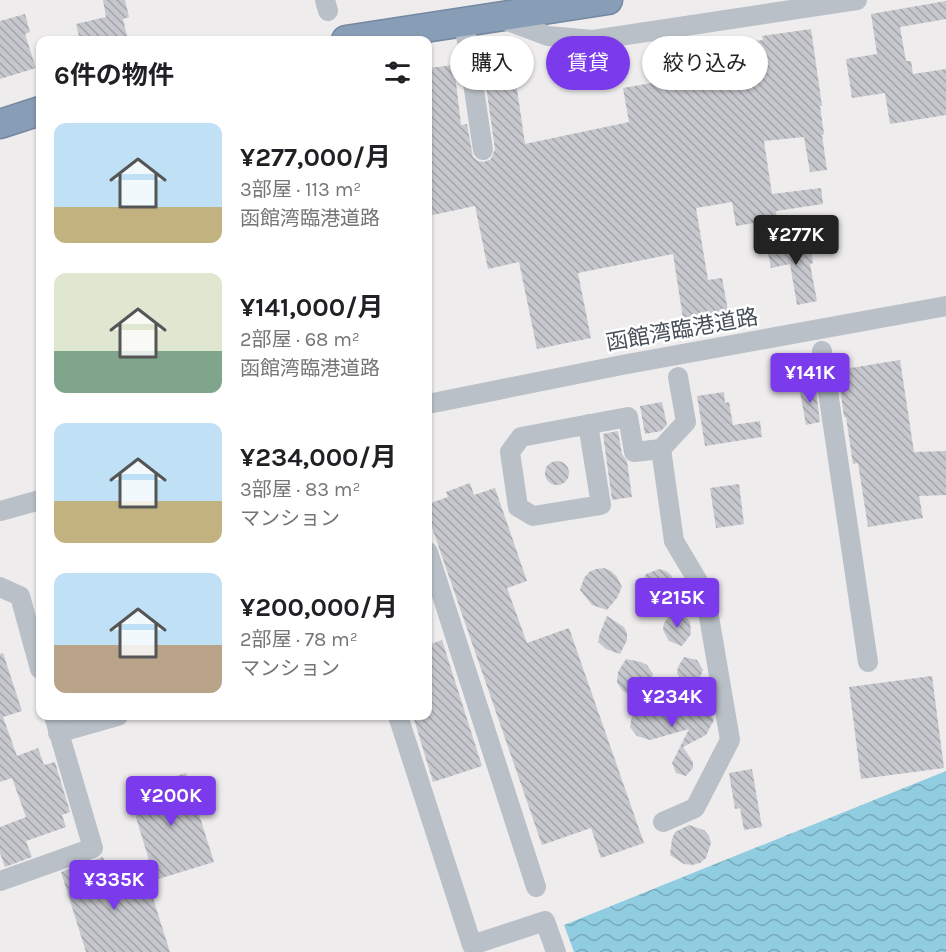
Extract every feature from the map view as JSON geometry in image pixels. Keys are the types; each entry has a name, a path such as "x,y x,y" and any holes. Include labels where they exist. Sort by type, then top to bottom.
{"highway":[{"path":"390,36 464,22 498,9 608,0"},
{"path":"0,124 36,112"}],"street":[{"path":"498,9 548,36 593,40 857,0"},
{"path":"464,22 483,150"},
{"name":"函館湾臨港道路","path":"432,403 622,365 946,306"},
{"path":"822,351 868,662"},
{"path":"588,424 601,505 534,516 518,507 510,452 521,437 588,424 628,417 634,452 661,449 686,422 678,377"},
{"path":"661,449 674,541 705,593 730,740 695,808 663,822"},
{"path":"0,511 36,501"},
{"path":"432,564 536,887"},
{"path":"0,587 20,596 36,654"},
{"path":"0,881 93,848 56,724 87,720"},
{"path":"399,720 472,945 545,921 556,952"}],"water":[{"path":"946,771 946,952 574,952 564,925"}],"building":[{"path":"103,0 125,0 129,17 123,19 127,36 79,36 76,24 106,17"},
{"path":"946,1 946,19 900,27 906,61 911,61 913,74 946,69 946,115 890,124 885,93 852,98 846,59 877,54 871,14"},
{"path":"25,14 30,32 25,34 36,68 0,79 0,21"},
{"path":"811,29 822,106 820,106 824,134 822,135 827,170 810,172 804,137 764,141 772,194 821,188 823,204 776,211 777,219 736,226 732,202 696,208 708,280 722,278 729,316 684,325 673,254 578,273 591,338 537,349 519,262 488,269 475,206 432,215 432,68 450,65 450,90 457,90 461,125 467,124 473,157 484,162 491,159 495,149 487,90 517,90 525,144 629,122 623,90 630,90 630,87 642,85 642,90 768,90 768,36 762,36"},
{"path":"809,237 813,263 810,264 817,301 797,305 790,264 771,268 768,253 772,252 771,244"},
{"path":"900,360 914,452 946,451 946,495 919,496 923,518 868,527 858,463 853,464 846,417 844,417 838,370"},
{"path":"815,383 820,422 806,425 799,386"},
{"path":"724,392 725,403 729,402 733,425 760,421 762,437 705,446 697,396"},
{"path":"662,402 667,425 661,431 645,434 640,406"},
{"path":"618,431 622,454 627,461 632,497 612,500 603,434"},
{"path":"557,461 565,465 569,473 565,481 557,485 549,481 545,473 549,465"},
{"path":"470,483 474,495 495,488 527,581 507,588 527,643 569,628 644,843 601,858 591,828 542,845 432,528 432,503 448,497 446,492"},
{"path":"739,484 744,524 716,528 710,488"},
{"path":"604,568 617,577 622,587 617,598 607,610 592,605 580,590 589,572"},
{"path":"659,569 671,575 674,582 674,589 666,603 651,598 641,584 646,574"},
{"path":"672,612 686,617 690,622 691,634 682,646 669,641 663,630 664,623"},
{"path":"607,616 624,627 627,633 627,640 620,654 606,649 598,642"},
{"path":"442,640 482,766 433,782 414,720 432,720 432,644"},
{"path":"3,653 22,711 3,717 17,756 38,748 44,765 55,762 70,812 62,815 66,827 26,841 32,857 5,867 0,853 0,827 26,817 12,778 0,782 0,654"},
{"path":"684,657 697,660 703,670 699,680 692,685 683,683 677,673"},
{"path":"626,659 647,665 653,674 650,685 639,701 623,691 617,683 618,672"},
{"path":"932,676 944,768 861,779 849,687"},
{"path":"642,698 661,708 672,723 692,702 700,706 701,703 714,720 706,735 683,747 693,762 693,768 686,776 676,773 672,763 689,729 650,740 637,736 630,727 632,716"},
{"path":"752,769 762,827 744,830 740,808 735,809 729,773"},
{"path":"186,773 214,862 155,880 128,791"},
{"path":"689,825 704,830 711,843 706,858 692,865 684,864 670,855 675,832"},
{"path":"103,857 111,884 145,873 170,952 86,952 61,872"}]}
